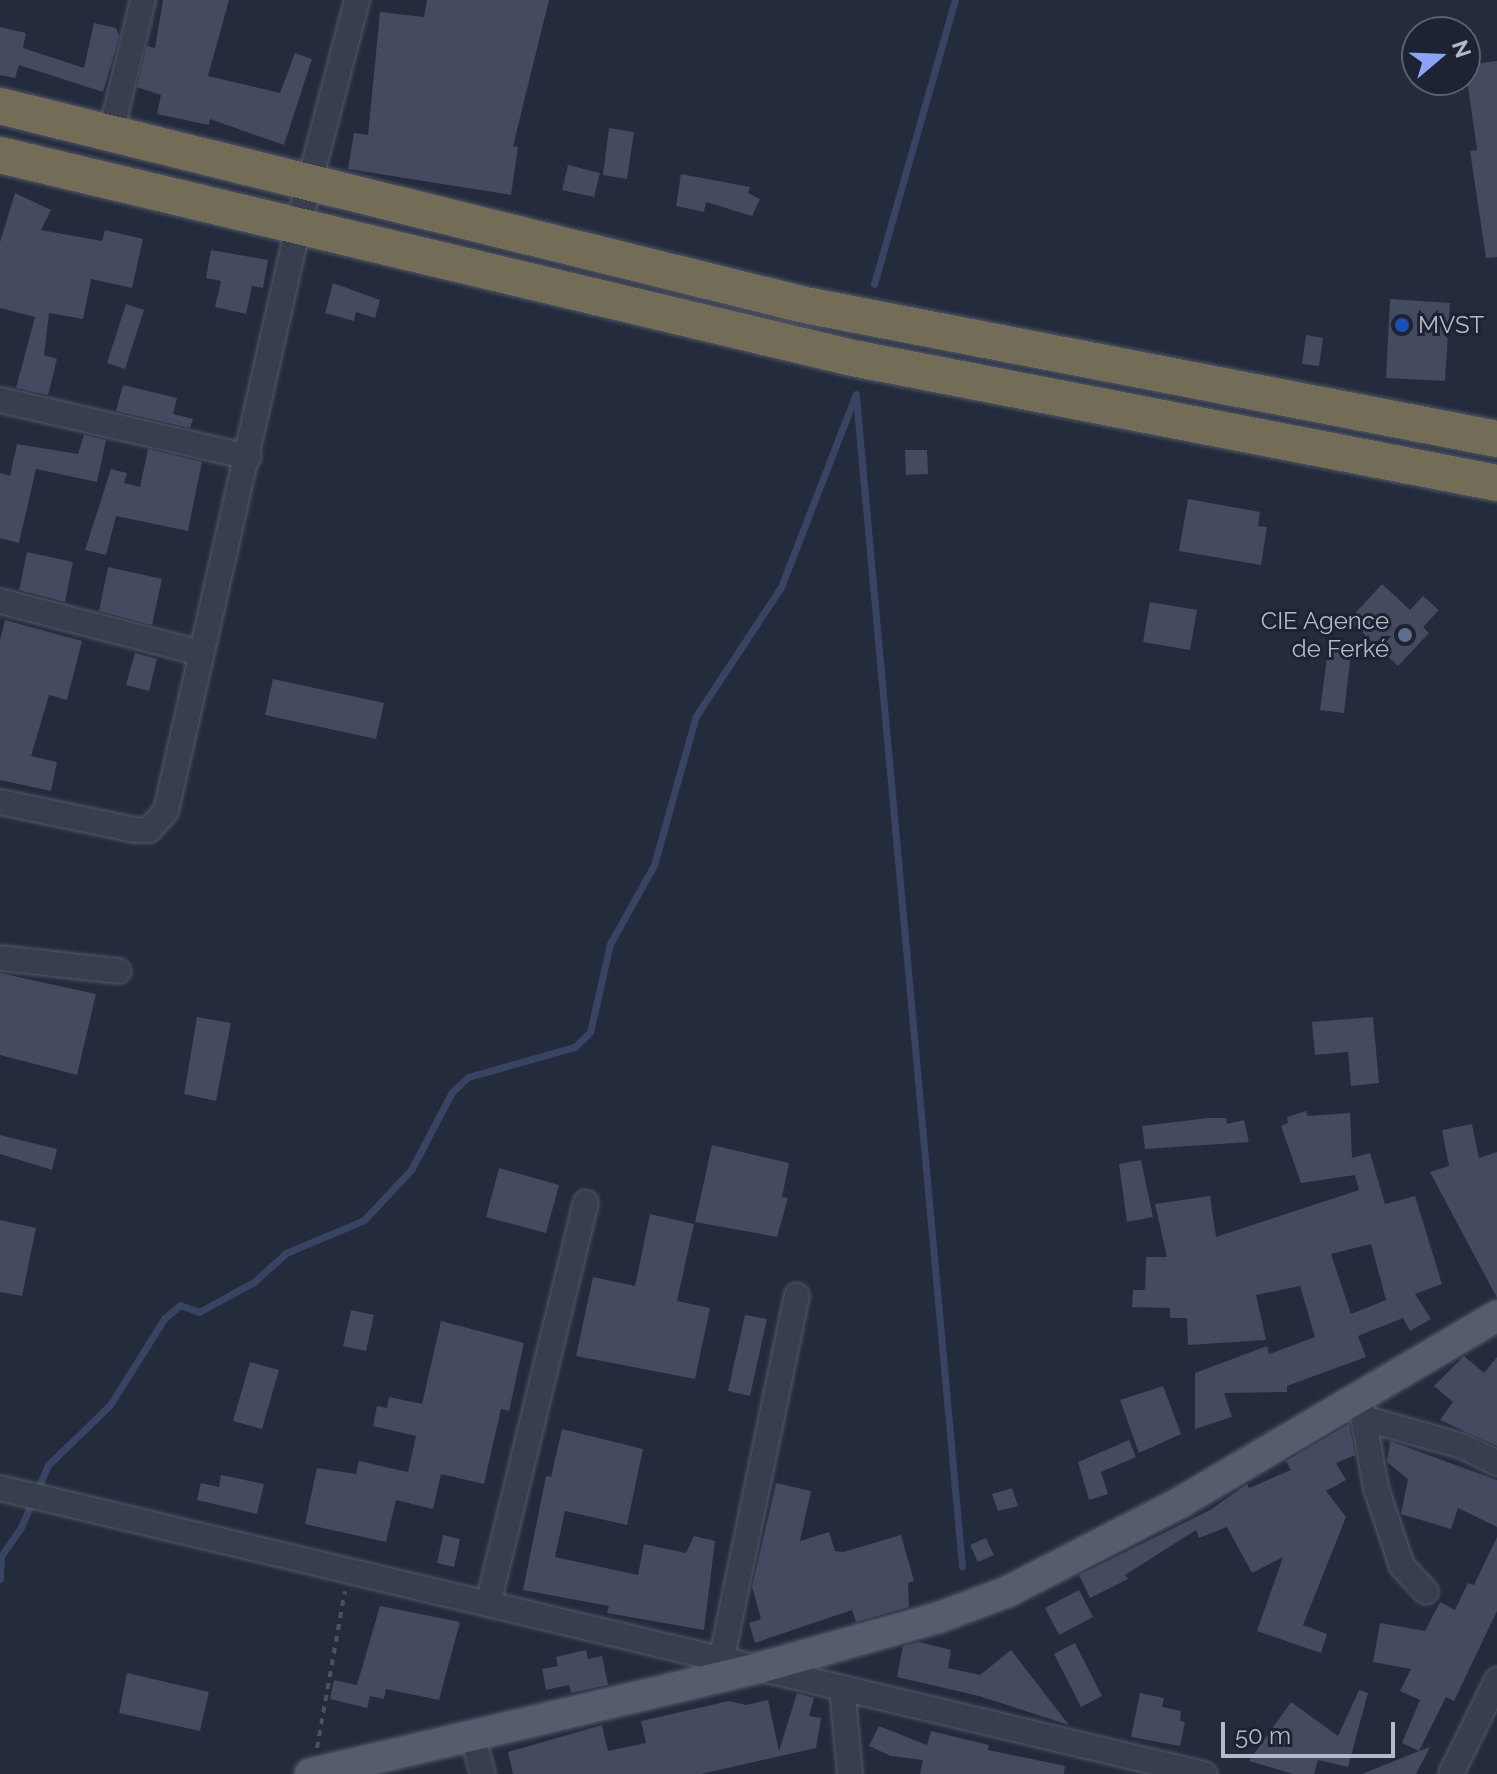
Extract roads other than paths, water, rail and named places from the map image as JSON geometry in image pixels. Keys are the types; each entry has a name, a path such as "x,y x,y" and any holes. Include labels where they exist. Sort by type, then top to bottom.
{"highway":[{"path":"0,106 805,305 1497,439"},
{"path":"0,155 853,358 1497,483"}],"main road":[{"path":"311,1774 759,1668 940,1617 1007,1592 1361,1406 1497,1316"}],"street":[{"path":"111,133 143,0"},
{"path":"0,802 135,830 159,823 171,797 298,227 357,0"},
{"path":"0,400 249,457"},
{"path":"0,601 201,653"},
{"path":"0,958 118,971"},
{"path":"488,1604 586,1203"},
{"path":"722,1657 797,1296"},
{"path":"1361,1406 1497,1463"},
{"path":"1361,1406 1376,1488 1402,1566 1426,1592"},
{"path":"0,1488 722,1657 1204,1774"},
{"path":"1451,1774 1497,1680"},
{"path":"842,1688 850,1774"},
{"path":"472,1735 483,1774"}],"waterway":[{"path":"874,284 955,0"},
{"path":"0,1579 1,1556 21,1527 48,1465 110,1405 164,1319 180,1305 199,1312 254,1282 286,1253 364,1220 411,1170 452,1092 468,1077 575,1047 590,1032 610,944 654,865 696,716 781,587 856,394"},
{"path":"856,397 962,1566"}],"place":[{"name":"MVST","path":"1402,325"},
{"name":"CIE Agence de Ferké","path":"1405,635"}]}
